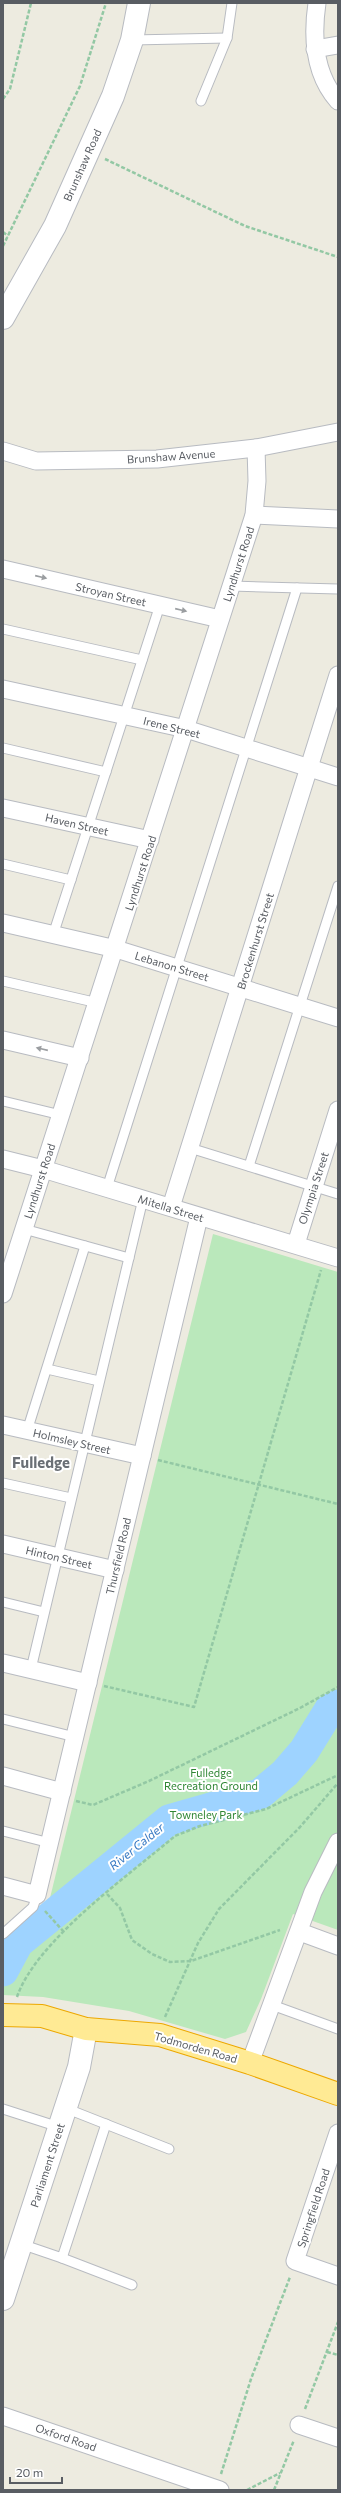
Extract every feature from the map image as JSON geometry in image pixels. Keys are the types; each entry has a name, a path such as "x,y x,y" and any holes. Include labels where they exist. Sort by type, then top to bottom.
{"highway":[{"name":"Todmorden Road","path":"9,2015 42,2016 86,2029 160,2035 250,2063 338,2094"}],"street":[{"name":"Brunshaw Road","path":"3,318 55,226 113,96 132,40 139,3"},
{"path":"317,3 314,26 315,49 320,69 338,101"},
{"path":"315,49 338,45"},
{"name":"Brunshaw Avenue","path":"3,451 36,461 157,458 256,448 338,432"},
{"name":"Lyndhurst Road","path":"3,1292 116,949 254,515 257,481 256,448"},
{"path":"254,515 338,519"},
{"name":"Stroyan Street","path":"3,568 220,619"},
{"name":"Brockenhurst Street","path":"171,1207 338,675"},
{"name":"Irene Street","path":"3,689 186,729 338,777"},
{"name":"Haven Street","path":"3,808 150,840"},
{"name":"Lebanon Street","path":"3,923 116,949 338,1018"},
{"path":"3,1040 80,1058"},
{"name":"Olympia Street","path":"296,1244 338,1110"},
{"name":"Mitella Street","path":"3,1159 43,1169 332,1256"},
{"name":"Thursfield Road","path":"40,1902 50,1843 61,1794 199,1217"},
{"name":"Holmsley Street","path":"3,1425 142,1456"},
{"name":"Hinton Street","path":"3,1544 115,1570"},
{"path":"3,1662 88,1683"},
{"path":"3,1776 61,1794"},
{"path":"250,2063 300,1932 313,1892 338,1842"},
{"path":"3,1886 40,1902"},
{"path":"300,1932 338,1946"},
{"name":"Parliament Street","path":"3,2299 79,2067 86,2029"},
{"name":"Springfield Road","path":"296,2261 338,2133"},
{"path":"296,2261 338,2276"},
{"name":"Oxford Road","path":"3,2416 220,2490"},
{"path":"299,2425 338,2438"}],"lane":[{"path":"200,101 226,38 232,3"},
{"path":"132,40 226,38"},
{"path":"231,586 338,589"},
{"path":"107,1188 298,588"},
{"path":"52,935 160,605"},
{"path":"3,629 142,660"},
{"path":"3,748 106,772"},
{"path":"3,864 70,880"},
{"path":"249,1166 338,886"},
{"path":"3,981 98,1003"},
{"path":"3,1101 61,1115"},
{"path":"190,1148 338,1194"},
{"path":"31,1669 143,1199"},
{"path":"24,1229 129,1258"},
{"path":"27,1431 85,1246"},
{"path":"47,1369 99,1381"},
{"path":"3,1483 71,1498"},
{"path":"3,1602 44,1612"},
{"path":"3,1719 75,1737"},
{"path":"3,1831 50,1843"},
{"path":"3,1934 40,1902"},
{"path":"272,2004 338,2029"},
{"path":"3,2109 106,2124 169,2149"},
{"path":"62,2258 106,2124"},
{"path":"21,2244 132,2285"}],"path":[{"path":"3,99 10,89 31,3"},
{"path":"3,246 80,86 106,3"},
{"path":"88,151 245,226 338,258"},
{"path":"3,232 8,236"},
{"path":"88,1683 194,1707 258,1484 332,1256"},
{"path":"142,1456 338,1504"},
{"path":"61,1794 93,1805 149,1781 293,1712 338,1687"},
{"path":"9,2015 28,1972 51,1944 175,1836 200,1826 266,1809 338,1775"},
{"path":"160,2035 163,2021 198,1943 219,1909 300,1827 338,1783"},
{"path":"107,1894 120,1908 132,1940 152,1954 170,1962 191,1961 288,1928 300,1932"},
{"path":"40,1902 64,1932"},
{"path":"201,2484 205,2474 220,2479 251,2378 296,2261"},
{"path":"274,2490 338,2322"},
{"path":"327,2352 338,2355"},
{"path":"247,2490 281,2473"}],"green space":[{"name":"Towneley Park","path":"213,1234 338,1272 338,1930 293,1914 261,1999 246,2032 225,2039 129,2011 43,1997 3,1995 3,1944 49,1902"}],"waterway":[{"name":"River Calder","path":"3,1971 18,1943 169,1820 260,1794 285,1773 304,1751 330,1709 338,1705"}],"district":[{"name":"Fulledge","path":"41,1462"}],"park label":[{"name":"Fulledge Recreation Ground","path":"211,1778"}]}
